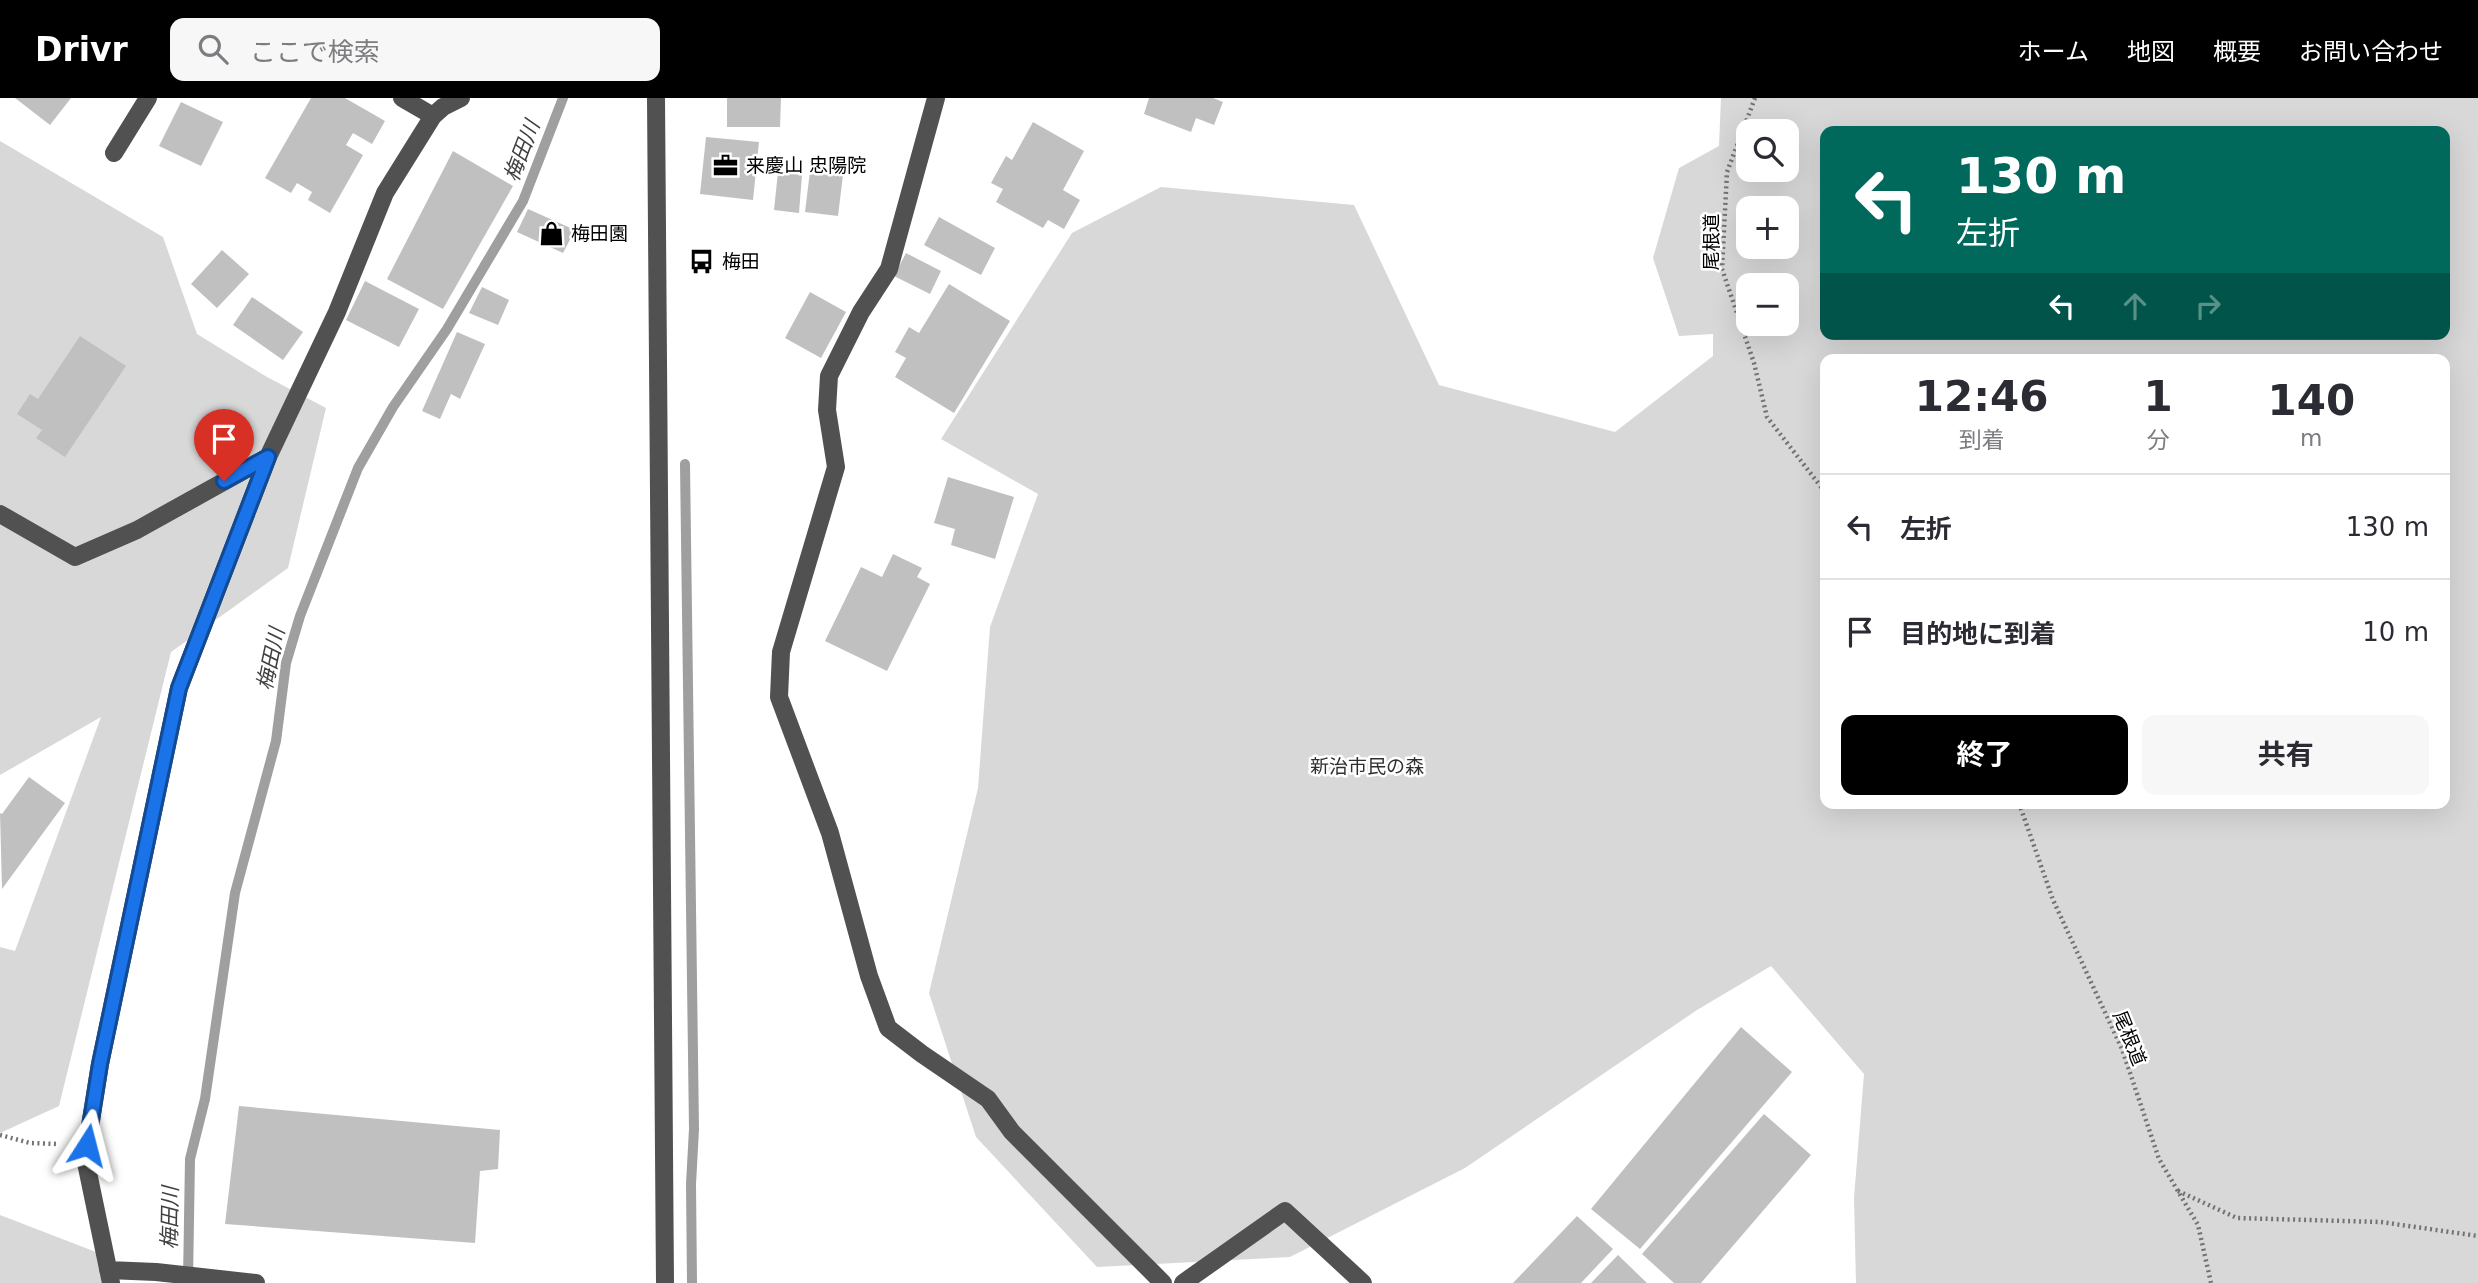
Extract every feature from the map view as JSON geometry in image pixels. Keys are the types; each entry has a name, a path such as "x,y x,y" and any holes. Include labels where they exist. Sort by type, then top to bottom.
{"street":[{"path":"114,153 148,98"},
{"path":"402,98 433,116"},
{"path":"256,1283 156,1272 110,1277 85,1157 100,1064 179,688 268,457 337,312 385,193 433,116 443,107 461,98"},
{"path":"656,98 665,1283"},
{"path":"936,98 889,269 861,312 829,376 827,410 836,467 781,652 779,697 830,833 869,976 888,1028 922,1055 988,1098 1012,1132 1163,1283"},
{"path":"0,514 75,557 137,530 268,457"},
{"path":"1183,1283 1284,1211 1363,1283"}],"path":[{"name":"尾根道","path":"1755,98 1727,172 1722,269 1754,363 1768,417 1820,485"},
{"name":"尾根道","path":"2021,809 2053,900 2122,1049 2159,1159 2198,1225 2211,1283"},
{"path":"0,1135 30,1143 87,1145"},
{"path":"2178,1190 2237,1218 2381,1222 2478,1236"}],"green space":[{"name":"新治市民の森","path":"1721,98 2478,98 2478,1283 1856,1283 1854,1198 1864,1074 1771,966 1697,1010 1465,1168 1290,1257 1097,1267 976,1137 929,993 978,788 990,627 1038,494 941,439 1072,233 1161,187 1354,205 1439,385 1615,432 1713,356 1713,334 1679,336 1653,258 1679,168 1719,146"},
{"path":"0,141 163,237 197,334 267,377 326,408 288,568 171,652 59,1106 0,1133 0,947 15,951 101,717 0,775"},
{"path":"0,1215 96,1252 103,1283 0,1283"}],"building":[{"path":"15,98 71,98 50,125"},
{"path":"311,98 345,98 385,121 372,144 353,133 346,145 363,155 330,213 308,200 312,192 297,183 291,193 265,178"},
{"path":"727,98 781,98 780,127 727,127"},
{"path":"1149,98 1213,98 1223,102 1214,125 1196,118 1191,132 1144,114"},
{"path":"181,102 223,122 201,166 159,146"},
{"path":"1033,122 1084,151 1063,190 1080,200 1064,229 1048,220 1043,228 996,202 1003,189 991,183 1006,156 1012,160"},
{"path":"706,137 759,142 753,200 700,194"},
{"path":"453,151 513,186 443,309 387,279"},
{"path":"810,171 843,175 838,216 805,212"},
{"path":"778,172 802,175 799,213 774,210"},
{"path":"528,209 575,230 563,253 517,232"},
{"path":"939,217 995,248 981,275 924,245"},
{"path":"222,250 249,274 217,308 191,284"},
{"path":"906,253 941,271 930,294 894,276"},
{"path":"365,281 419,309 399,347 346,320"},
{"path":"949,284 1010,321 954,413 895,377 906,358 895,352 909,327 919,333"},
{"path":"482,287 509,300 498,325 469,313"},
{"path":"810,292 846,312 821,358 785,338"},
{"path":"252,297 303,332 283,360 233,325"},
{"path":"457,332 485,344 460,399 451,394 440,419 422,411"},
{"path":"80,336 126,366 65,457 36,438 42,430 17,414 30,394 38,399"},
{"path":"948,477 1014,497 995,559 951,545 955,529 934,523"},
{"path":"893,554 922,568 917,577 930,584 887,671 825,641 861,567 882,577"},
{"path":"29,777 65,803 2,889 0,813 2,814"},
{"path":"1741,1027 1792,1072 1640,1249 1591,1209"},
{"path":"239,1106 500,1130 498,1169 480,1171 475,1243 225,1224"},
{"path":"1764,1114 1811,1155 1701,1283 1674,1283 1642,1254"},
{"path":"1577,1216 1613,1249 1581,1283 1513,1283"},
{"path":"1618,1255 1647,1283 1591,1283"}],"waterway":[{"name":"梅田川","path":"188,1281 190,1159 205,1099 235,893 276,741 286,663 300,616 358,468 393,407 447,329 523,201 563,98"},
{"path":"685,464 694,1129 691,1184 692,1283"}],"place":[{"name":"来慶山 忠陽院","path":"726,165"},
{"name":"梅田園","path":"551,233"},
{"name":"梅田","path":"702,261"}],"route":[{"path":"87,1145 100,1064 179,688 268,457 224,481"}]}
